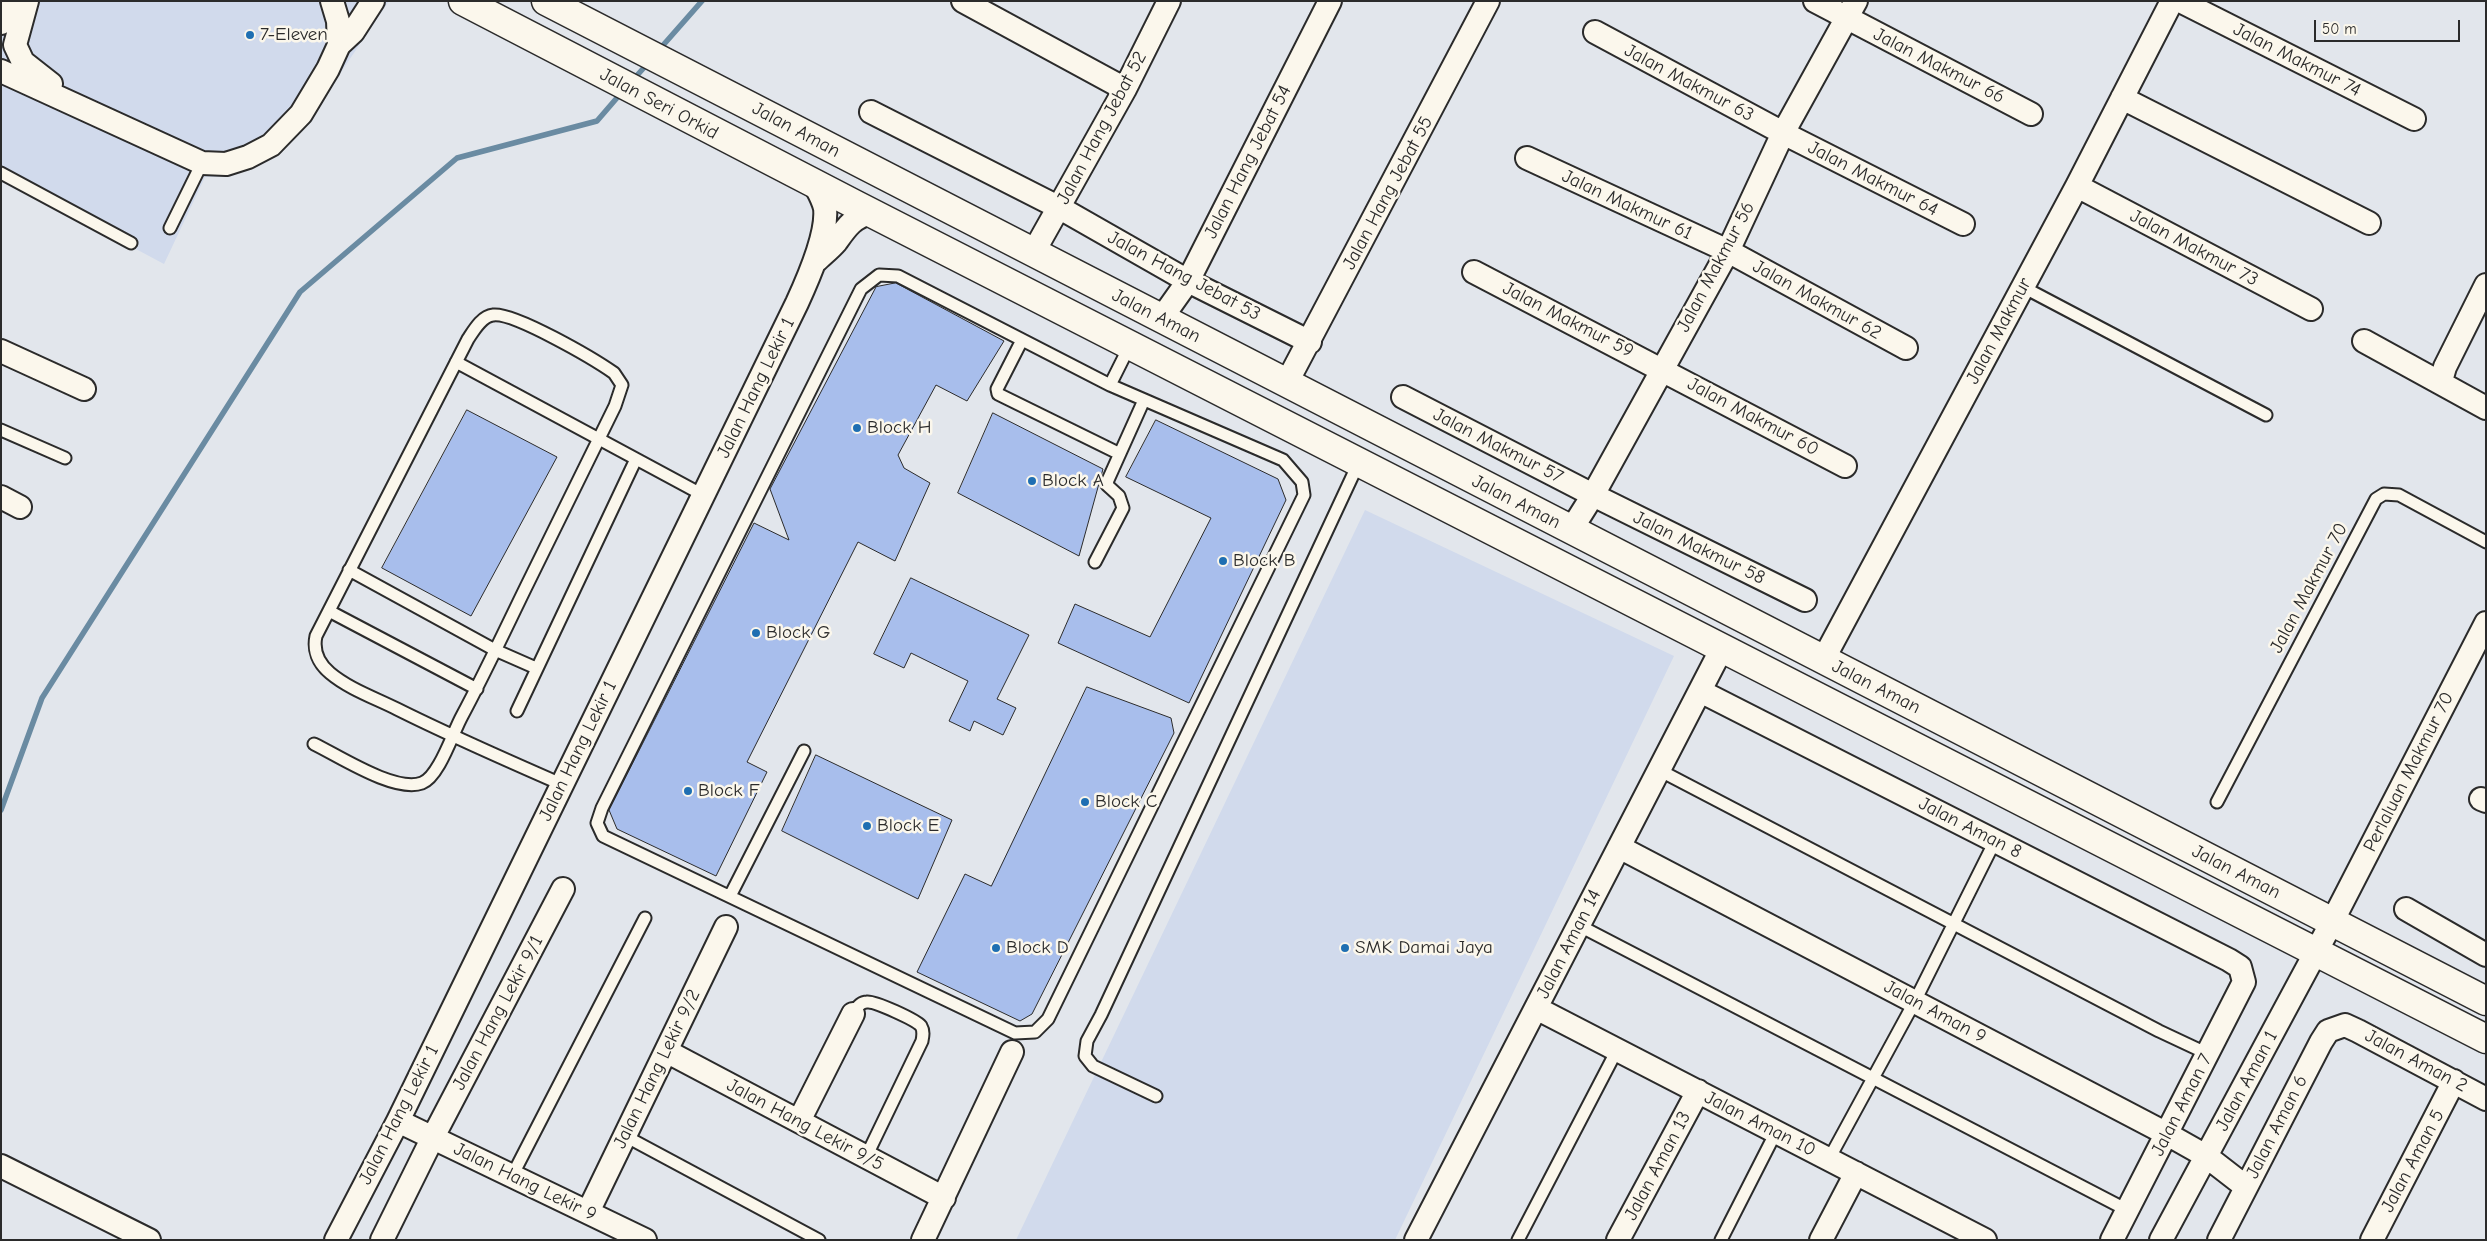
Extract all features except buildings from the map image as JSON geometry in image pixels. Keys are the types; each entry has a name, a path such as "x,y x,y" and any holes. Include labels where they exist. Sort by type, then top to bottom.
{"main road":[{"name":"Jalan Seri Orkid","path":"463,1 863,209"},
{"name":"Jalan Aman","path":"546,1 2486,1001"},
{"name":"Jalan Aman","path":"863,209 2486,1039"}],"street":[{"path":"1,23 16,1"},
{"path":"27,1 15,45 23,62 44,80 100,116"},
{"path":"332,1 338,20 339,45"},
{"path":"1,71 202,163 226,164 248,157 271,144 301,114 328,69 339,45 353,32 373,1"},
{"path":"962,1 1125,89"},
{"name":"Jalan Hang Jebat 52","path":"1033,253 1060,208 1125,89 1169,1"},
{"name":"Jalan Hang Jebat 54","path":"1161,319 1188,281 1330,1"},
{"name":"Jalan Hang Jebat 55","path":"1286,384 1310,342 1488,1"},
{"name":"Jalan Makmur 66","path":"1815,1 1852,10 2031,114"},
{"name":"Jalan Makmur","path":"1823,660 2077,186 2172,1"},
{"name":"Jalan Makmur 74","path":"2180,1 2414,119"},
{"name":"Jalan Makmur 56","path":"1571,530 1593,495 1728,251 1783,133 1852,10"},
{"name":"Jalan Makmur 63","path":"1596,32 1783,133"},
{"path":"2122,98 2369,223"},
{"name":"Jalan Hang Jebat 53","path":"871,112 1060,208 1188,281 1310,342"},
{"name":"Jalan Makmur 64","path":"1783,133 1963,224"},
{"name":"Jalan Makmur 61","path":"1527,158 1728,251"},
{"name":"Jalan Hang Lekir 1","path":"336,1240 398,1121 816,261 825,219 822,199 814,183"},
{"name":"Jalan Makmur 73","path":"2077,186 2311,309"},
{"name":"Jalan Hang Lekir 1","path":"816,261 835,243 851,222 861,215 863,209"},
{"name":"Jalan Makmur 62","path":"1728,251 1906,348"},
{"name":"Jalan Makmur 59","path":"1474,272 1661,369"},
{"path":"2440,381 2445,367 2486,285"},
{"path":"2364,341 2440,381 2486,408"},
{"path":"1,351 84,389"},
{"name":"Jalan Makmur 60","path":"1661,369 1845,466"},
{"name":"Jalan Makmur 57","path":"1403,397 1593,495"},
{"name":"Jalan Makmur 58","path":"1593,495 1805,600"},
{"name":"Perlaluan Makmur 70","path":"2332,922 2486,623"},
{"name":"Jalan Aman 14","path":"1416,1240 1722,648"},
{"name":"Jalan Aman 8","path":"1700,691 2240,968"},
{"name":"Jalan Aman 9","path":"1619,847 2167,1134 2206,1156 2246,1187"},
{"name":"Jalan Hang Lekir 9/1","path":"382,1240 433,1137 563,889"},
{"path":"2406,910 2486,955"},
{"name":"Jalan Aman 1","path":"2161,1240 2332,922"},
{"name":"Jalan Hang Lekir 9/2","path":"588,1212 726,927"},
{"name":"Jalan Aman 7","path":"2112,1240 2244,982 2240,968"},
{"name":"Jalan Aman 10","path":"1536,1008 1985,1240"},
{"path":"799,1121 853,1014"},
{"name":"Jalan Aman 2","path":"2345,1025 2486,1099"},
{"name":"Jalan Aman 6","path":"2219,1240 2320,1042 2328,1031 2345,1025"},
{"name":"Jalan Hang Lekir 9/5","path":"666,1051 944,1198"},
{"path":"924,1240 1012,1052"},
{"name":"Jalan Aman 5","path":"2372,1240 2454,1082"},
{"name":"Jalan Aman 13","path":"1618,1240 1698,1091"},
{"name":"Jalan Hang Lekir 9","path":"398,1121 645,1240"},
{"path":"1,1166 149,1240"},
{"path":"1821,1240 1856,1173"}],"lane":[{"path":"170,228 202,163"},
{"path":"1,173 131,242"},
{"path":"879,275 898,276 1022,340 1110,385 1283,460 1302,482 1304,495 1048,1019 1034,1032 1016,1033 604,836 598,822 602,808 861,289 879,275"},
{"path":"2023,287 2266,415"},
{"path":"314,744 386,779 410,786 423,783 436,772 451,736 477,689 599,439 622,385 614,373 601,364 520,322 500,315 490,315 475,328 349,570 314,644 319,660 328,672 352,687 451,736 561,784"},
{"path":"1022,340 997,388 998,394 1118,454"},
{"path":"1110,385 1130,345"},
{"path":"456,362 703,495"},
{"path":"1095,562 1123,508 1119,496 1107,485 1118,454 1144,400"},
{"path":"1,430 65,458"},
{"path":"516,711 636,459"},
{"path":"1156,1096 1093,1066 1085,1056 1087,1041 1106,1006 1359,462"},
{"name":"Jalan Makmur 70","path":"2217,802 2376,499 2384,494 2399,495 2486,542"},
{"path":"349,570 495,650 536,668"},
{"path":"329,611 477,689"},
{"path":"730,896 804,751"},
{"path":"1659,770 2159,1031 2208,1054"},
{"path":"1829,1159 1915,1001 1995,841"},
{"path":"512,1176 645,918"},
{"path":"1578,925 2127,1210"},
{"path":"853,1014 860,1004 867,1002 875,1003 915,1022 921,1026 923,1034 922,1041 866,1157"},
{"path":"1518,1240 1618,1050"},
{"path":"1721,1240 1776,1132"},
{"path":"624,1136 819,1240"}],"shaded area":[{"path":"1,1 389,1 306,124 275,157 229,177 205,177 164,264 1,177"},
{"name":"SMK Damai Jaya","path":"1365,510 1674,656 1395,1240 1016,1240"}],"waterway":[{"path":"658,51 702,1"},
{"path":"632,81 649,62"},
{"path":"1,810 42,698 300,292 457,158 597,121 622,92"}],"place":[{"name":"7-Eleven","path":"250,35"},
{"name":"Block H","path":"857,428"},
{"name":"Block A","path":"1032,481"},
{"name":"Block B","path":"1223,561"},
{"name":"Block G","path":"756,633"},
{"name":"Block F","path":"688,791"},
{"name":"Block C","path":"1085,802"},
{"name":"Block E","path":"867,826"},
{"name":"Block D","path":"996,948"},
{"name":"SMK Damai Jaya","path":"1345,948"}]}
